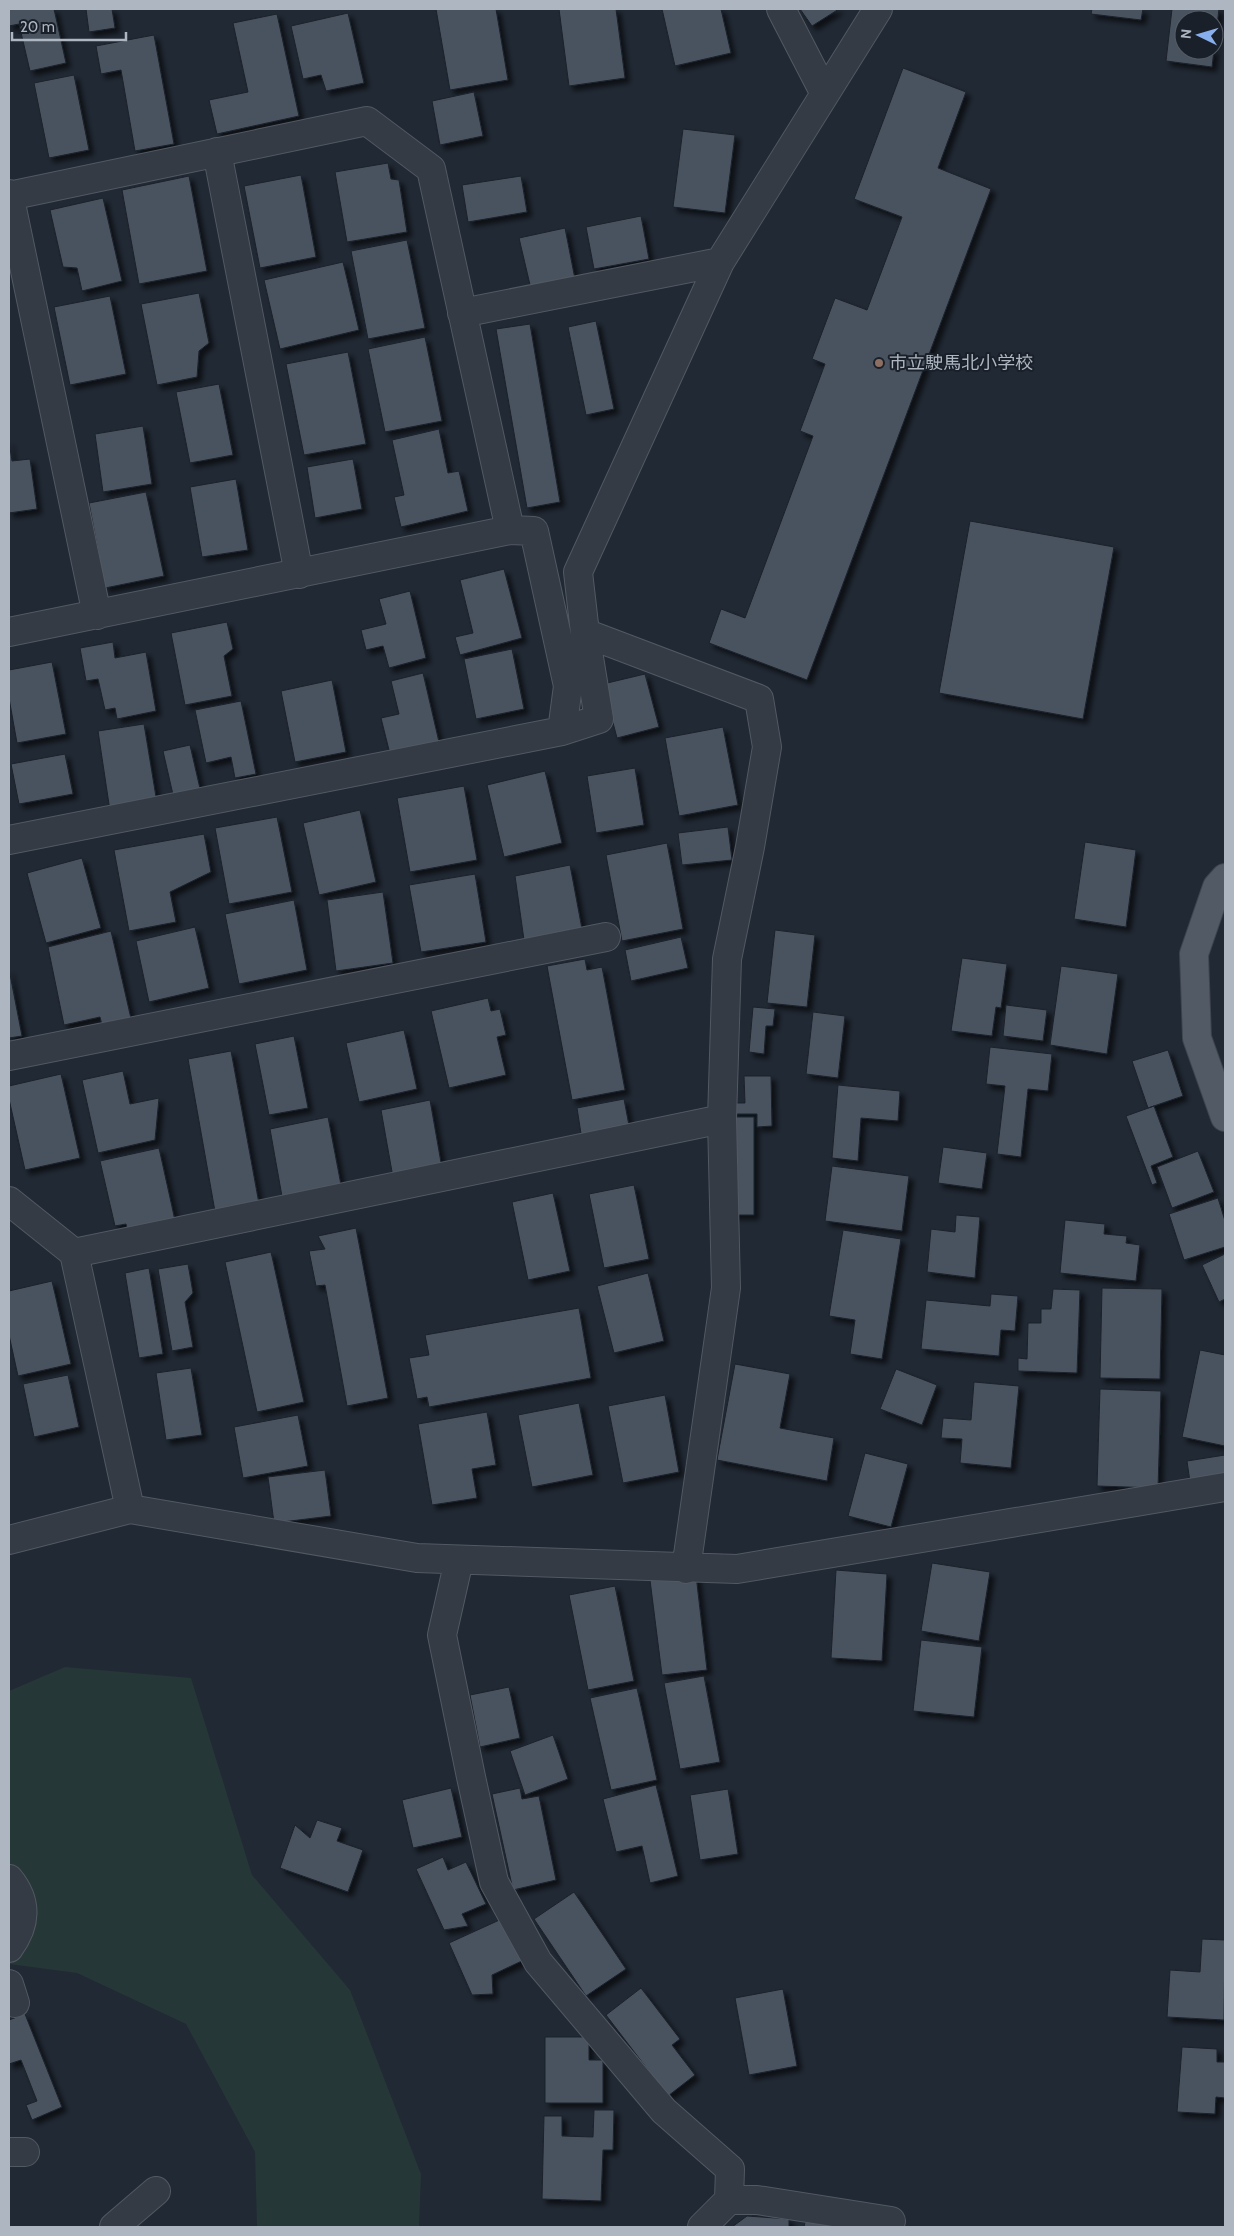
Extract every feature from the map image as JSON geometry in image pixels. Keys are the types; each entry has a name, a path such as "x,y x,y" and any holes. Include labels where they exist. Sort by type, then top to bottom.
{"main road":[{"path":"1225,878 1217,887 1194,954 1197,1038 1225,1117"}],"street":[{"path":"780,9 825,94"},
{"path":"9,840 562,731 599,719 585,633 578,572 720,262 878,9"},
{"path":"97,615 9,196 367,121 431,169 510,530"},
{"path":"217,152 298,574"},
{"path":"462,313 720,262"},
{"path":"9,632 510,530 534,532 568,686 562,731"},
{"path":"585,633 759,699 767,747 750,847 727,959 722,1119 726,1288 686,1569"},
{"path":"9,1056 606,936"},
{"path":"74,1253 722,1119"},
{"path":"9,1201 74,1253 130,1509"},
{"path":"9,1540 130,1509 417,1558 686,1569 737,1569 1225,1488"},
{"path":"459,1560 442,1635 494,1882 538,1962 664,2111 730,2169 730,2200"},
{"path":"9,1879 17,1889 23,1905 23,1921 18,1936 9,1948"},
{"path":"114,2227 156,2191"},
{"path":"702,2227 730,2200 757,2200 891,2221"}],"shaded area":[{"path":"65,1667 191,1678 252,1875 350,1990 421,2174 419,2227 257,2227 255,2152 186,2024 77,1973 9,1964 9,1691"}],"building":[{"path":"9,9 54,9 66,63 30,71 19,24 9,26"},
{"path":"86,9 112,9 115,28 89,32"},
{"path":"436,9 496,9 508,80 450,90"},
{"path":"559,9 616,9 625,78 569,86"},
{"path":"662,9 721,9 731,53 675,66"},
{"path":"800,9 839,9 812,26"},
{"path":"1092,9 1143,9 1141,20 1091,14"},
{"path":"1172,9 1219,9 1174,10 1174,60 1213,60 1212,67 1166,61"},
{"path":"348,13 364,83 326,91 321,75 303,79 291,26"},
{"path":"277,14 299,116 217,134 209,100 248,92 233,23"},
{"path":"154,35 174,144 135,151 121,70 101,74 96,46"},
{"path":"903,68 966,92 938,168 991,189 807,680 709,643 721,609 745,618 813,436 800,431 825,364 812,359 835,298 867,310 902,217 854,199"},
{"path":"74,75 89,150 49,158 34,83"},
{"path":"474,92 483,136 440,145 432,101"},
{"path":"683,129 735,135 725,213 673,207"},
{"path":"388,163 391,179 399,180 407,232 347,242 335,172"},
{"path":"301,175 316,257 260,268 244,186"},
{"path":"189,176 207,271 139,284 122,190"},
{"path":"521,176 527,212 468,222 462,185"},
{"path":"103,198 122,281 82,291 77,268 63,267 50,210"},
{"path":"641,216 649,259 594,269 586,227"},
{"path":"565,228 575,279 531,289 519,238"},
{"path":"407,240 425,328 368,339 351,251"},
{"path":"343,262 359,330 280,349 264,280"},
{"path":"199,293 209,343 199,351 197,377 157,385 141,304"},
{"path":"110,296 126,374 70,385 54,307"},
{"path":"596,321 614,409 586,415 568,327"},
{"path":"530,324 560,502 527,508 496,329"},
{"path":"425,337 442,421 385,432 368,349"},
{"path":"348,352 366,444 304,455 286,364"},
{"path":"219,384 233,455 190,463 176,392"},
{"path":"143,426 152,484 103,492 95,434"},
{"path":"439,429 448,473 459,471 468,511 401,527 394,497 404,495 392,440"},
{"path":"9,441 12,461 30,459 37,509 9,513"},
{"path":"353,459 362,509 315,518 307,467"},
{"path":"236,479 248,550 202,557 190,487"},
{"path":"146,492 164,576 105,588 89,503"},
{"path":"970,521 1114,547 1083,719 939,693"},
{"path":"504,569 522,638 460,655 455,637 473,633 460,580"},
{"path":"410,591 426,658 389,668 383,646 366,650 361,630 386,624 379,599"},
{"path":"227,622 233,649 224,656 232,696 185,705 171,633"},
{"path":"113,642 115,658 146,652 156,711 117,719 115,708 105,710 98,679 86,681 80,648"},
{"path":"512,649 524,709 476,719 464,659"},
{"path":"52,662 66,734 17,743 9,698 9,670"},
{"path":"423,673 439,742 390,754 381,718 399,714 391,681"},
{"path":"645,674 659,727 617,738 603,684"},
{"path":"332,680 346,752 295,762 281,691"},
{"path":"241,701 256,774 235,778 231,757 206,763 195,710"},
{"path":"144,724 157,803 110,811 98,731"},
{"path":"723,727 738,805 679,816 665,738"},
{"path":"190,745 201,793 174,799 163,751"},
{"path":"65,754 73,794 19,804 11,764"},
{"path":"635,768 644,825 596,833 587,776"},
{"path":"545,771 562,843 504,857 487,785"},
{"path":"464,786 477,860 410,872 397,798"},
{"path":"360,810 376,882 319,895 303,823"},
{"path":"277,817 292,892 229,904 215,828"},
{"path":"728,827 732,860 682,865 678,833"},
{"path":"204,834 211,872 170,892 176,922 129,931 114,850"},
{"path":"1085,842 1136,850 1126,927 1074,919"},
{"path":"667,843 683,929 622,941 606,855"},
{"path":"82,858 101,928 46,943 27,873"},
{"path":"570,865 582,929 524,940 515,876"},
{"path":"475,874 486,942 421,952 409,885"},
{"path":"383,892 393,963 336,971 327,900"},
{"path":"294,900 307,970 239,984 225,914"},
{"path":"195,927 209,988 149,1002 136,941"},
{"path":"775,930 815,935 807,1007 767,1003"},
{"path":"111,931 132,1023 103,1029 100,1017 64,1025 48,947"},
{"path":"681,937 688,968 631,981 625,950"},
{"path":"962,958 1007,964 1001,1008 996,1007 992,1036 951,1031"},
{"path":"585,959 587,970 602,967 625,1090 572,1100 547,966"},
{"path":"1061,966 1118,974 1107,1054 1050,1045"},
{"path":"9,969 22,1036 9,1038"},
{"path":"488,998 491,1011 500,1009 506,1035 497,1037 506,1075 449,1088 431,1011"},
{"path":"1006,1005 1047,1010 1043,1041 1003,1036"},
{"path":"753,1007 775,1009 773,1026 766,1026 764,1054 749,1052"},
{"path":"813,1012 845,1016 838,1078 806,1074"},
{"path":"404,1030 417,1089 359,1102 346,1043"},
{"path":"294,1036 308,1108 269,1115 255,1044"},
{"path":"990,1047 1052,1054 1048,1091 1028,1089 1021,1157 997,1154 1005,1086 986,1084"},
{"path":"1168,1050 1183,1096 1148,1108 1132,1061"},
{"path":"231,1051 260,1209 216,1217 188,1059"},
{"path":"123,1071 130,1104 159,1098 155,1140 98,1153 82,1080"},
{"path":"61,1074 80,1158 25,1170 9,1099 9,1086"},
{"path":"744,1076 771,1076 772,1126 757,1127 757,1114 732,1114 731,1103 745,1103"},
{"path":"838,1085 900,1091 898,1121 861,1118 858,1161 832,1158"},
{"path":"624,1099 630,1131 582,1140 577,1108"},
{"path":"430,1100 443,1174 394,1183 381,1110"},
{"path":"1154,1106 1173,1157 1151,1166 1157,1183 1152,1185 1126,1116"},
{"path":"328,1117 342,1190 283,1202 270,1129"},
{"path":"731,1117 754,1117 754,1215 730,1215"},
{"path":"943,1147 987,1153 982,1189 938,1183"},
{"path":"159,1148 176,1225 129,1236 126,1224 115,1226 100,1161"},
{"path":"1198,1151 1214,1192 1172,1208 1157,1167"},
{"path":"832,1166 909,1176 902,1231 825,1221"},
{"path":"634,1185 649,1259 604,1268 589,1194"},
{"path":"553,1193 570,1271 528,1280 512,1202"},
{"path":"1218,1198 1225,1221 1225,1247 1184,1260 1169,1214"},
{"path":"956,1215 980,1217 975,1278 927,1272 931,1229 955,1232"},
{"path":"1065,1220 1105,1224 1104,1234 1127,1236 1126,1243 1140,1245 1136,1281 1060,1273"},
{"path":"356,1228 388,1398 347,1406 325,1285 316,1286 309,1251 325,1249 318,1236"},
{"path":"843,1230 901,1239 882,1359 850,1354 855,1320 829,1316"},
{"path":"271,1252 304,1402 257,1412 225,1262"},
{"path":"1225,1254 1225,1299 1219,1302 1202,1265"},
{"path":"188,1264 193,1293 185,1302 193,1347 172,1351 158,1269"},
{"path":"149,1268 163,1354 139,1358 125,1273"},
{"path":"648,1273 664,1341 614,1353 597,1286"},
{"path":"52,1281 71,1364 18,1376 9,1335 9,1291"},
{"path":"1102,1288 1162,1289 1160,1379 1100,1378"},
{"path":"1053,1289 1080,1290 1077,1373 1018,1371 1018,1358 1027,1359 1028,1323 1041,1323 1041,1309 1051,1309"},
{"path":"991,1294 1018,1296 1015,1331 1001,1330 999,1356 921,1349 926,1300 990,1306"},
{"path":"579,1308 591,1378 429,1407 427,1397 417,1399 409,1358 429,1355 425,1335"},
{"path":"1200,1350 1225,1355 1225,1446 1182,1437"},
{"path":"735,1364 790,1374 780,1428 834,1438 827,1481 717,1460"},
{"path":"191,1368 202,1435 166,1440 156,1373"},
{"path":"896,1369 937,1385 922,1425 880,1409"},
{"path":"68,1375 79,1427 34,1437 23,1384"},
{"path":"974,1382 1019,1386 1011,1468 960,1463 962,1439 941,1438 943,1418 971,1420"},
{"path":"1100,1389 1161,1391 1158,1488 1097,1486"},
{"path":"665,1395 679,1472 623,1483 608,1406"},
{"path":"579,1403 593,1475 532,1487 518,1415"},
{"path":"487,1412 496,1465 472,1469 477,1498 432,1505 418,1424"},
{"path":"298,1415 308,1466 243,1478 234,1427"},
{"path":"865,1453 908,1464 891,1527 848,1516"},
{"path":"1225,1455 1225,1484 1191,1489 1187,1461"},
{"path":"325,1470 331,1516 274,1523 268,1477"},
{"path":"932,1563 990,1572 979,1641 921,1631"},
{"path":"836,1570 887,1574 882,1661 831,1658"},
{"path":"696,1575 707,1670 662,1675 650,1580"},
{"path":"615,1586 634,1681 588,1690 569,1595"},
{"path":"921,1640 982,1647 974,1717 913,1711"},
{"path":"704,1676 720,1762 680,1769 664,1683"},
{"path":"509,1687 520,1738 480,1747 470,1695"},
{"path":"637,1688 657,1780 611,1790 590,1698"},
{"path":"553,1735 568,1779 525,1795 510,1751"},
{"path":"656,1785 678,1876 650,1883 642,1846 616,1852 603,1799"},
{"path":"451,1788 462,1837 413,1848 402,1800"},
{"path":"520,1788 522,1799 539,1796 556,1880 513,1890 492,1794"},
{"path":"728,1789 738,1854 700,1860 690,1795"},
{"path":"317,1820 342,1828 337,1841 363,1850 348,1892 280,1868 295,1825 310,1838"},
{"path":"443,1857 448,1870 466,1862 486,1904 462,1914 468,1926 444,1930 416,1869"},
{"path":"574,1892 626,1969 586,1996 534,1919"},
{"path":"506,1917 526,1959 492,1975 493,1994 472,1995 449,1943"},
{"path":"1202,1939 1225,1940 1224,2020 1167,2017 1170,1970 1200,1972"},
{"path":"641,1988 680,2039 672,2045 695,2075 668,2096 606,2015"},
{"path":"783,1989 797,2066 749,2075 735,1998"},
{"path":"25,2014 62,2107 32,2120 26,2105 37,2101 21,2060 9,2064 9,2020"},
{"path":"545,2037 589,2037 589,2060 603,2060 603,2103 545,2103"},
{"path":"1182,2047 1217,2049 1217,2062 1225,2062 1225,2098 1216,2097 1215,2114 1177,2112"},
{"path":"594,2110 614,2110 613,2150 603,2150 601,2201 542,2199 544,2116 562,2116 562,2136 593,2137"},
{"path":"747,2216 789,2219 789,2227 732,2227"},
{"path":"805,2222 855,2224 855,2227 804,2227"}],"place":[{"name":"市立駛馬北小学校","path":"879,363"}]}
